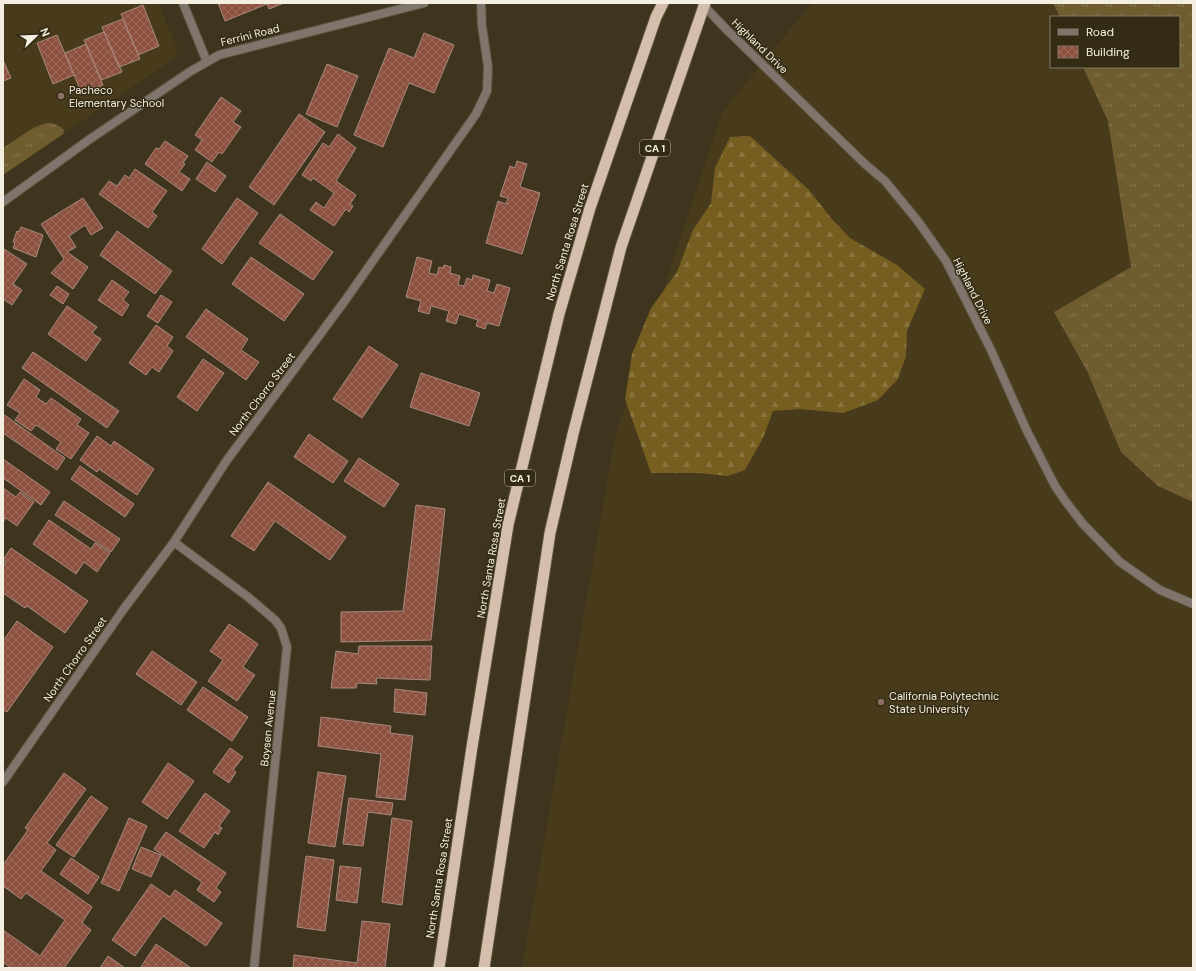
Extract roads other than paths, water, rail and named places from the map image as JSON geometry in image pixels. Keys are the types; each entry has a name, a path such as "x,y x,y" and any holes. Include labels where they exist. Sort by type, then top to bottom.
{"highway":[{"name":"North Santa Rosa Street","path":"439,968 508,525 559,314 590,208 656,17 663,3"},
{"name":"CA 1","path":"484,968 550,533 573,434 621,248 703,4"}],"street":[{"path":"183,3 207,62"},
{"name":"Ferrini Road","path":"3,202 90,139 191,71 218,55 424,3"},
{"name":"North Chorro Street","path":"3,782 123,610 174,542 228,460 344,302 476,114 487,91 488,67 482,26 481,3"},
{"name":"Highland Drive","path":"703,4 725,29 859,158 886,181 918,220 946,262 1055,486 1083,524 1120,562 1160,590 1193,604"},
{"name":"Boysen Avenue","path":"174,542 248,597 275,620 281,628 286,642 286,657 254,968"}],"place":[{"name":"Pacheco Elementary School","path":"61,96"},
{"name":"California Polytechnic State University","path":"881,702"}]}
